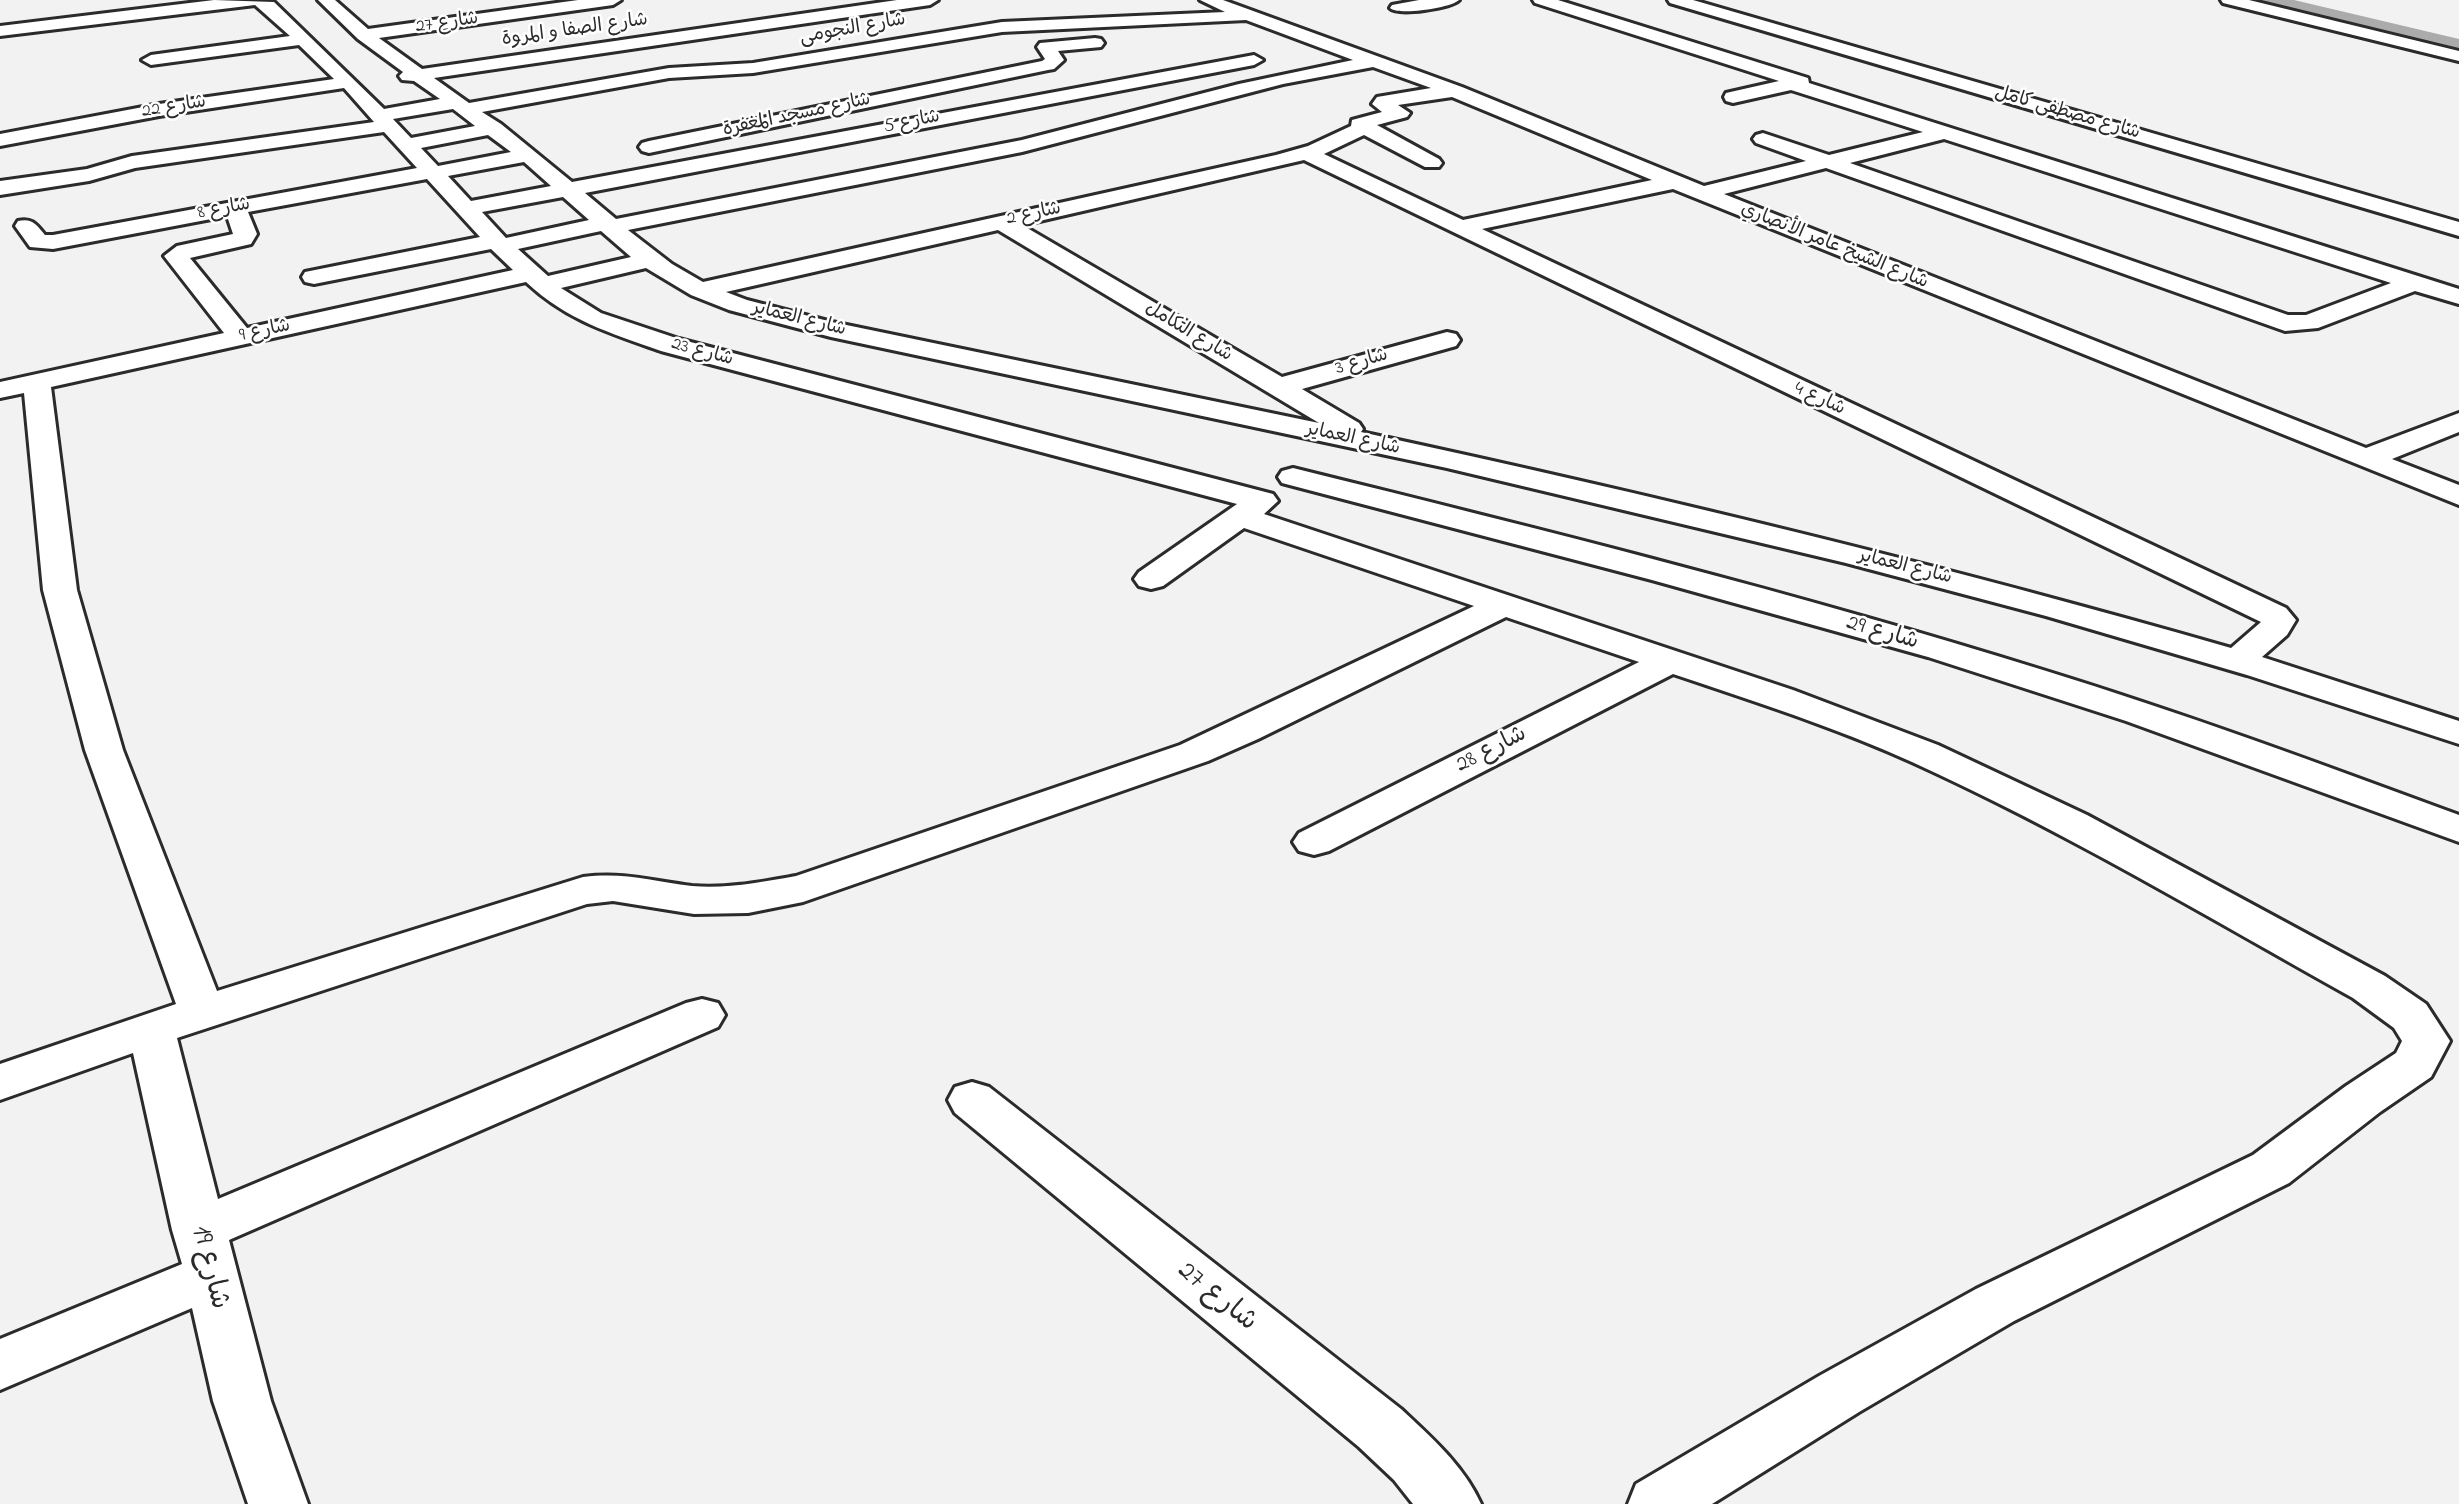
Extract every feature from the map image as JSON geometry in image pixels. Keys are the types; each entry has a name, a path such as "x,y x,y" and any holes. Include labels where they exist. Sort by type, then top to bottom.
{"street":[{"name":"شارع العماير","path":"326,0 364,35 396,78 543,167 669,278 749,308 831,330 1375,445 1885,562 2085,615 2363,700 2459,733"},
{"name":"شارع 27","path":"364,35 612,0"},
{"name":"شارع الصفا و المروة","path":"349,83 930,0"},
{"name":"شارع الشيخ عامر الأنصاري","path":"1208,0 1455,91 1674,182 2459,496"},
{"path":"1541,0 2459,298"},
{"name":"شارع مصطفى كامل","path":"1676,0 2459,229"},
{"path":"2228,0 2455,53"},
{"path":"2292,0 2459,39"},
{"path":"1398,8 1438,1"},
{"path":"0,30 69,29 174,10 262,3"},
{"path":"174,10 185,18 201,21 262,3"},
{"name":"شارع 23","path":"262,3 349,83 439,181 531,274 571,307 616,328 670,345 1251,509 1504,605 1792,702 1900,743 2073,824 2369,987 2410,1016 2426,1041 2414,1065 2363,1099 2272,1169 1995,1305 1839,1394 1658,1504"},
{"path":"1096,5 1126,20"},
{"path":"0,17 57,16 64,18 69,29"},
{"name":"شارع النجومى","path":"543,167 668,73 752,68 977,30 1041,23 1247,16"},
{"path":"151,60 304,39"},
{"name":"شارع مسجد المغفرة","path":"636,150 1052,64 1055,60 1045,49 1049,46 1105,46"},
{"name":"شارع 5","path":"543,167 968,112 1254,60"},
{"path":"0,188 89,175 132,162 439,181 543,167 1039,143 1292,75 1376,62"},
{"path":"1851,71 1889,62"},
{"path":"1147,65 1166,75"},
{"path":"1733,97 1826,76"},
{"name":"شارع 22","path":"0,140 201,93 349,83"},
{"path":"920,91 1039,143"},
{"path":"1428,114 1400,112 1381,103 1455,91"},
{"path":"149,98 201,93"},
{"path":"1469,118 1502,111"},
{"name":"شارع 2","path":"1365,127 1359,124 1400,112"},
{"path":"1365,127 1432,163"},
{"name":"شارع 2","path":"531,274 669,278 1002,222 1306,153 1365,127"},
{"path":"1702,193 1944,133"},
{"path":"1763,139 2285,323 2309,323 2413,283"},
{"name":"شارع 4","path":"1306,153 1770,377 2274,615 2279,620 2275,628 2237,661"},
{"path":"314,267 439,181 543,167"},
{"path":"439,181 543,167"},
{"path":"439,181 543,167"},
{"path":"439,181 543,167"},
{"path":"531,274 543,167"},
{"name":"شارع 8","path":"26,226 38,242 53,242 235,208 439,181"},
{"path":"1461,227 1674,182"},
{"path":"235,208 247,245 181,252 176,256 240,337"},
{"name":"شارع التكامل","path":"1002,222 1375,445"},
{"name":"شارع 9","path":"0,390 531,274"},
{"path":"571,307 610,296"},
{"name":"شارع 3","path":"1278,387 1447,340"},
{"path":"37,382 60,590 104,750 202,1013"},
{"path":"2365,459 2459,422"},
{"path":"1151,579 1251,509 1341,438"},
{"name":"شارع 29","path":"1293,477 1773,603 2006,670 2173,724 2459,830"},
{"path":"0,1082 151,1029 583,891 613,887 694,900 748,899 803,888 1194,753 1245,731 1504,605"},
{"name":"شارع 28","path":"1314,842 1670,660"},
{"path":"0,1365 205,1253 702,1015"},
{"name":"شارع 19","path":"151,1029 242,1401 278,1504"},
{"name":"شارع 27","path":"972,1100 1380,1428 1415,1461 1451,1504"}],"waterway":[{"path":"2271,0 2459,45"}]}
